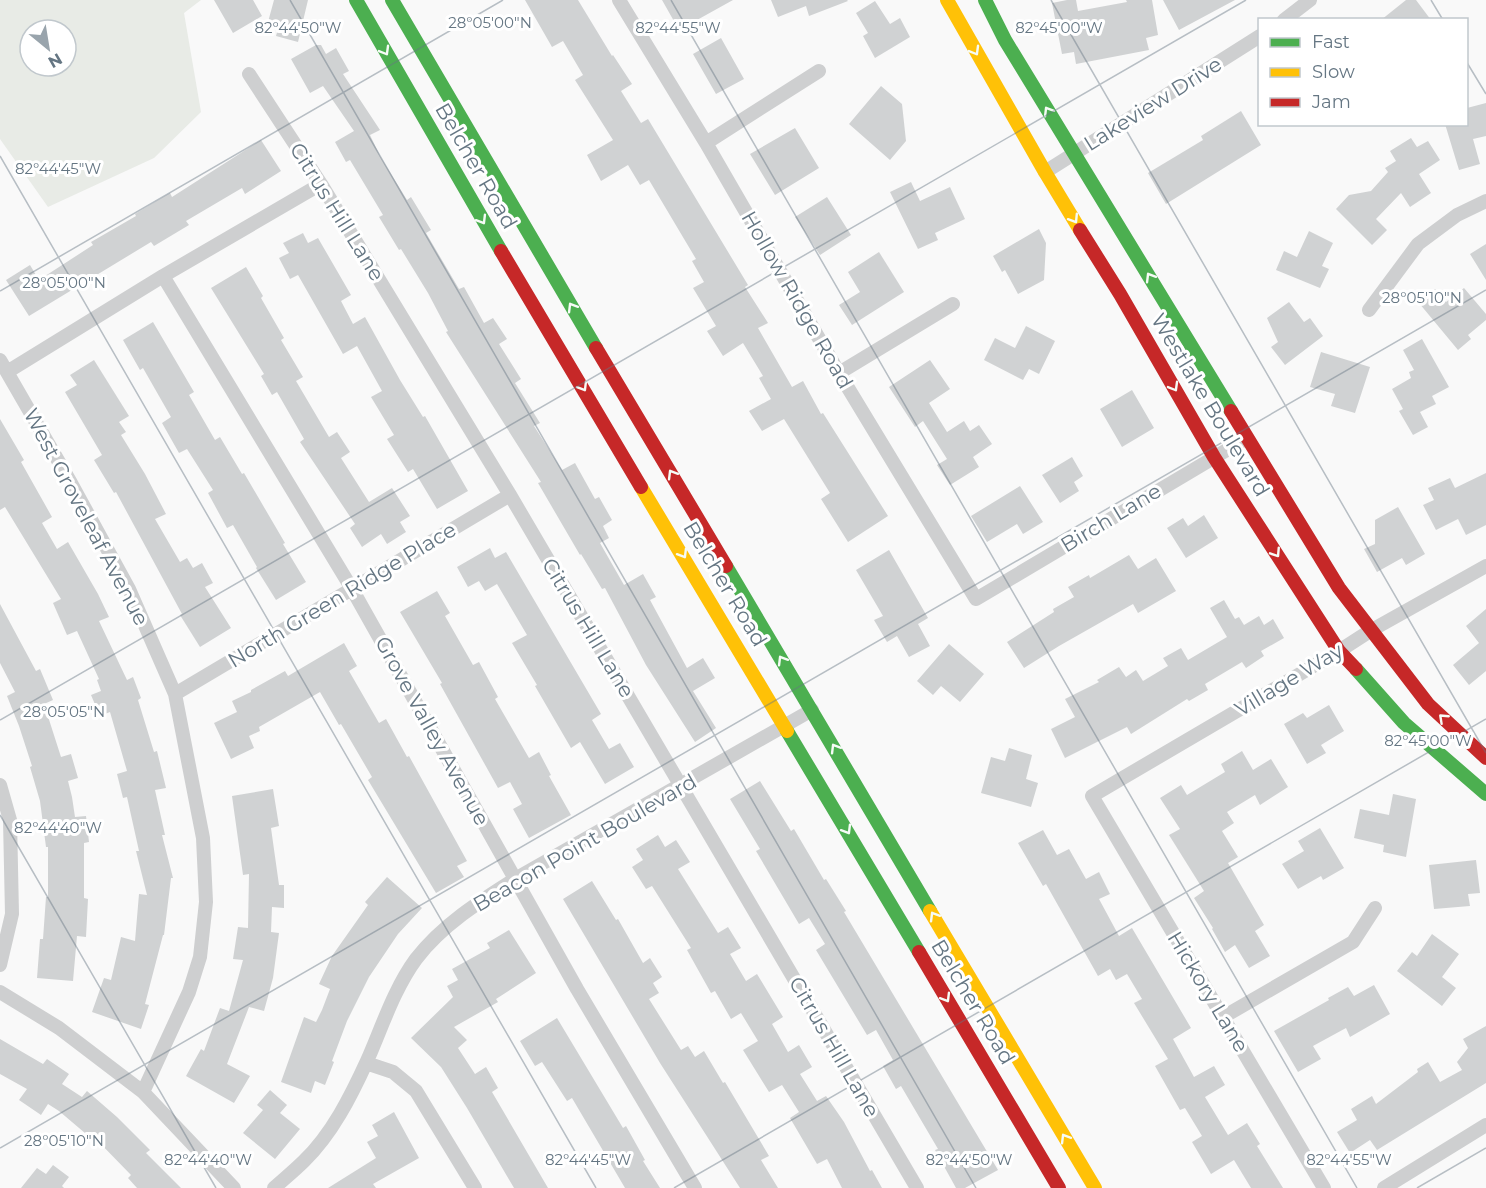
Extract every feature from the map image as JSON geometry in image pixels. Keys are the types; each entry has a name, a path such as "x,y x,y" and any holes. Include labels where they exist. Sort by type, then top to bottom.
{"main road":[{"name":"Belcher Road","path":"356,0 469,197 1059,1188"},
{"name":"Belcher Road","path":"392,0 497,182 1095,1188"},
{"name":"Westlake Boulevard","path":"947,0 1045,172 1120,294 1214,457 1339,651 1404,723 1486,794"},
{"name":"Westlake Boulevard","path":"985,0 1005,40 1339,588 1428,704 1486,758"}],"street":[{"name":"Hollow Ridge Road","path":"619,0 706,143 838,373 976,599"},
{"path":"1287,18 1310,0"},
{"name":"Lakeview Drive","path":"1045,172 1258,37"},
{"path":"706,143 819,70"},
{"name":"Citrus Hill Lane","path":"249,74 321,184 510,495 917,1188"},
{"path":"3,366 321,184"},
{"path":"1369,310 1418,244 1457,215 1486,201"},
{"name":"Grove Valley Avenue","path":"163,276 352,589 583,999 695,1188"},
{"path":"838,373 953,304"},
{"name":"West Groveleaf Avenue","path":"3,366 129,589 175,694 203,838 206,902 200,957 192,983 143,1092"},
{"name":"Birch Lane","path":"976,599 1247,438"},
{"name":"North Green Ridge Place","path":"175,694 510,495"},
{"name":"Village Way","path":"1092,796 1370,631 1486,566"},
{"name":"Beacon Point Boulevard","path":"274,1188 306,1160 332,1127 366,1063 394,997 417,958 446,929 476,904 515,879 812,710"},
{"path":"0,785 10,820 12,914 0,965"},
{"name":"Hickory Lane","path":"1092,796 1324,1188"},
{"path":"1223,1017 1353,942 1375,908"},
{"path":"0,993 59,1028 143,1092 234,1188"},
{"path":"366,1063 393,1072 416,1091 475,1188"},
{"path":"1384,1188 1486,1125"}],"shaded area":[{"path":"0,0 201,0 184,13 201,112 154,158 48,207 0,139"}],"building":[{"path":"214,0 253,0 262,16 233,33"},
{"path":"274,0 308,0 298,42 276,36 279,25 268,22"},
{"path":"525,0 578,0 632,84 621,91 641,123 648,119 748,285 745,287 768,323 758,328 792,387 803,381 821,414 823,413 888,516 848,542 821,499 830,493 784,419 762,431 749,411 771,399 759,378 763,376 743,343 723,356 707,331 716,326 693,288 704,282 692,261 696,259 649,180 640,185 628,165 601,181 587,155 613,140 575,80 583,75 563,41 552,47"},
{"path":"662,0 733,0 679,30"},
{"path":"771,0 848,1 809,16 806,6 778,17"},
{"path":"1076,0 1078,11 1127,2 1126,0 1152,0 1158,35 1146,38 1149,50 1076,64 1074,52 1062,54 1052,3"},
{"path":"1163,0 1235,0 1179,30"},
{"path":"1406,0 1416,0 1430,18 1384,18"},
{"path":"875,1 890,24 900,18 910,37 875,58 863,36 868,33 856,13"},
{"path":"721,38 744,79 716,94 693,54"},
{"path":"316,45 321,45 326,54 336,48 349,71 343,74 380,130 370,135 380,156 407,200 411,197 431,230 426,233 459,289 464,287 484,323 493,318 507,339 499,344 521,379 515,383 540,423 534,426 562,470 575,463 595,499 599,497 612,520 603,526 609,538 600,543 624,585 643,574 656,597 650,600 687,668 703,658 715,678 693,691 716,728 695,742 646,665 605,588 602,589 580,555 538,483 541,482 446,332 448,331 428,293 379,217 383,215 350,160 346,162 335,142 354,131 323,86 310,93 291,59"},
{"path":"881,86 902,104 906,141 890,160 849,124"},
{"path":"1486,103 1486,136 1473,139 1480,164 1459,170 1446,126 1468,126 1468,108"},
{"path":"1241,111 1261,145 1166,204 1148,173 1203,140 1201,136"},
{"path":"795,128 819,168 775,195 750,154"},
{"path":"1411,138 1417,147 1428,141 1440,160 1419,174 1431,193 1410,207 1401,193 1376,219 1387,230 1372,245 1336,209 1349,195 1371,191 1388,172 1385,168 1396,161 1390,151"},
{"path":"261,140 281,171 245,194 242,188 186,221 189,225 154,246 151,242 29,316 6,280 30,265 39,280 93,245 91,242 136,216 135,214 170,193 172,197"},
{"path":"911,182 920,201 950,187 965,219 935,233 938,240 918,249 890,192"},
{"path":"827,197 851,235 820,255 795,217"},
{"path":"1039,229 1046,243 1044,280 1018,294 1005,270 1002,272 993,256"},
{"path":"1309,231 1333,243 1322,266 1329,269 1320,288 1276,270 1284,251 1297,257"},
{"path":"303,233 308,243 318,238 351,295 341,301 353,324 365,317 400,380 423,417 425,416 468,491 437,509 413,469 408,472 387,439 394,435 371,397 382,391 357,346 343,354 298,275 290,279 279,258 289,253 283,243"},
{"path":"1486,244 1486,280 1470,254"},
{"path":"879,252 904,292 852,325 839,305 860,292 848,272"},
{"path":"246,267 284,338 281,340 303,377 296,381 329,437 337,432 350,452 341,458 369,502 392,488 410,516 400,522 406,532 387,544 381,534 362,547 350,528 355,524 300,442 304,439 277,392 272,395 261,376 264,374 211,288"},
{"path":"1464,288 1486,314 1486,320 1468,335 1471,339 1458,350 1419,303 1435,289 1446,302"},
{"path":"1289,302 1304,322 1310,318 1323,336 1285,365 1271,347 1278,342 1267,318"},
{"path":"153,322 194,392 189,395 215,440 220,437 242,474 244,473 306,582 276,600 233,525 227,528 208,493 213,490 187,449 179,453 162,423 171,417 143,368 140,370 123,340"},
{"path":"1026,326 1055,341 1039,374 1029,369 1023,380 984,360 995,338 1015,348"},
{"path":"1422,339 1449,387 1432,396 1436,404 1420,412 1428,427 1413,435 1399,411 1403,409 1392,389 1411,378 1409,372 1414,370 1403,350"},
{"path":"1321,352 1370,367 1355,413 1331,406 1335,394 1310,387"},
{"path":"94,360 129,416 119,422 126,432 121,435 166,514 155,519 180,562 187,558 193,568 202,563 213,583 205,587 231,628 200,647 180,615 182,614 116,492 114,493 94,460 102,455 65,392 77,385 70,375"},
{"path":"930,360 950,389 929,403 947,432 964,421 970,431 979,425 992,444 973,457 979,467 950,485 937,465 947,459 923,421 915,427 889,387"},
{"path":"1132,390 1154,428 1122,447 1100,409"},
{"path":"0,419 24,460 21,462 52,517 42,523 57,549 68,542 109,617 99,621 127,680 133,677 141,698 138,700 154,752 157,751 166,788 155,790 165,835 162,835 173,878 171,878 164,935 145,1004 149,1005 141,1029 92,1012 104,978 111,980 121,937 135,941 139,894 147,895 136,851 139,851 127,797 123,798 117,774 127,771 110,712 100,716 91,695 101,691 97,680 99,679 77,631 67,635 53,603 61,599 5,507 0,510"},
{"path":"1072,457 1083,476 1074,482 1079,491 1060,503 1042,475"},
{"path":"1486,473 1486,525 1466,535 1458,519 1436,530 1423,505 1434,500 1428,488 1450,478 1455,488"},
{"path":"1020,486 1043,522 1023,534 1017,524 987,542 971,516"},
{"path":"1398,507 1425,554 1406,565 1402,558 1377,572 1364,549 1375,544 1375,520"},
{"path":"1204,515 1218,538 1186,558 1167,528 1183,518 1188,526"},
{"path":"490,548 495,558 506,552 601,714 592,720 609,749 620,743 634,767 605,784 580,742 571,748 535,686 537,685 512,643 527,635 497,584 485,591 479,581 468,587 457,567"},
{"path":"889,550 928,618 918,624 930,646 909,657 897,636 887,642 874,620 883,616 856,570"},
{"path":"1129,555 1138,569 1156,558 1176,591 1138,613 1133,604 1024,668 1007,642 1074,597 1068,587 1089,575 1090,578"},
{"path":"437,591 450,613 445,616 473,665 479,662 498,697 495,699 529,758 539,752 551,775 549,776 571,815 529,838 513,809 522,804 510,782 498,788 440,684 442,683 400,612"},
{"path":"1224,600 1235,619 1239,617 1244,625 1259,616 1264,625 1273,619 1284,638 1261,651 1264,656 1246,668 1242,662 1205,684 1208,690 1189,701 1187,699 1131,734 1127,727 1065,758 1051,729 1075,717 1065,699 1099,682 1097,680 1119,667 1126,677 1136,670 1143,681 1168,666 1163,658 1181,648 1188,660 1227,637 1210,608"},
{"path":"0,604 36,671 40,669 53,700 44,704 61,757 71,754 78,778 68,781 75,817 86,816 89,842 84,843 84,898 88,899 86,937 77,936 73,981 37,978 40,939 43,939 46,897 48,897 48,847 46,847 40,801 30,767 32,766 7,696 15,692 0,663"},
{"path":"1486,609 1486,671 1469,685 1453,665 1479,643 1466,626"},
{"path":"344,643 357,666 349,671 379,723 386,719 407,757 409,756 467,861 457,866 464,877 436,893 368,780 372,777 320,692 259,727 260,731 249,736 254,748 231,759 214,723 237,712 232,701 285,671 288,676"},
{"path":"949,644 984,674 960,702 941,686 933,695 917,681"},
{"path":"1329,705 1344,731 1321,745 1326,753 1307,764 1284,724 1303,713 1307,718"},
{"path":"1009,748 1032,755 1026,779 1038,783 1031,807 981,793 991,757 1005,761"},
{"path":"1242,751 1253,770 1271,759 1288,787 1260,805 1255,795 1227,812 1234,823 1222,831 1238,857 1228,863 1264,925 1255,931 1270,956 1249,968 1235,945 1225,952 1194,898 1204,891 1169,835 1180,829 1160,798 1181,785 1187,795 1225,772 1221,764"},
{"path":"760,781 791,831 794,829 824,880 826,879 846,911 844,912 998,1170 965,1188 956,1188 935,1150 938,1149 901,1086 896,1089 883,1066 893,1060 876,1030 867,1035 816,950 825,944 809,918 799,924 756,851 760,849 730,799"},
{"path":"273,789 279,826 271,828 279,885 284,885 284,908 272,907 271,932 279,933 273,978 264,1011 249,1007 227,1064 250,1076 234,1103 186,1076 201,1049 204,1051 220,1008 229,1011 243,960 233,959 238,927 248,928 249,874 243,875 232,796"},
{"path":"1393,794 1416,799 1406,857 1383,852 1384,845 1354,838 1360,809 1389,815"},
{"path":"1320,828 1344,868 1323,880 1321,876 1298,889 1282,864 1304,851 1298,841"},
{"path":"1043,830 1057,855 1069,849 1086,879 1099,872 1110,894 1099,899 1119,936 1132,928 1191,1028 1173,1039 1194,1077 1214,1066 1225,1085 1205,1097 1228,1135 1247,1123 1260,1144 1257,1146 1283,1188 1251,1188 1234,1160 1211,1174 1192,1142 1202,1136 1185,1108 1180,1110 1155,1066 1168,1059 1134,1003 1142,999 1127,974 1116,980 1110,969 1098,976 1046,884 1043,886 1018,843"},
{"path":"658,835 665,847 676,840 690,862 678,869 718,933 728,927 741,948 730,954 746,981 757,974 783,1017 772,1024 788,1052 799,1045 812,1067 800,1074 817,1101 826,1096 844,1122 870,1171 872,1170 882,1188 842,1188 827,1159 817,1164 790,1118 799,1112 782,1085 769,1092 743,1050 758,1041 741,1013 731,1019 715,991 711,993 687,950 691,948 652,886 646,889 632,867 643,860 636,849"},
{"path":"1476,860 1480,893 1468,894 1470,906 1434,909 1429,865"},
{"path":"387,877 422,908 398,934 369,977 347,1021 325,1085 315,1081 311,1093 281,1082 304,1017 316,1022 322,1010 330,989 319,984 332,956 368,905 365,902"},
{"path":"592,881 616,920 618,919 643,963 650,958 662,977 653,983 659,993 649,999 681,1050 688,1046 695,1057 704,1051 769,1156 761,1160 778,1188 740,1188 660,1063 563,899"},
{"path":"509,930 536,973 496,999 498,1002 454,1027 467,1040 458,1048 475,1074 486,1067 498,1088 492,1092 548,1188 514,1188 441,1067 411,1038 453,997 447,986 458,980 452,969 490,948 487,943"},
{"path":"1432,934 1459,954 1442,977 1456,988 1442,1006 1397,971 1412,952 1417,956"},
{"path":"1374,985 1390,1014 1350,1037 1346,1028 1313,1046 1321,1059 1298,1072 1274,1031 1348,987 1354,996"},
{"path":"557,1018 623,1128 626,1126 645,1160 643,1161 660,1188 625,1188 572,1098 567,1101 542,1062 535,1066 520,1041"},
{"path":"1486,1026 1486,1083 1377,1150 1370,1140 1350,1153 1337,1132 1357,1120 1351,1109 1372,1096 1376,1104 1428,1062 1440,1082 1462,1070 1457,1062 1468,1048 1463,1039"},
{"path":"0,1039 43,1064 47,1059 69,1074 62,1084 82,1097 87,1091 117,1117 150,1150 146,1153 181,1188 137,1188 128,1178 131,1175 94,1137 92,1139 48,1104 41,1115 19,1100 27,1089 0,1074"},
{"path":"270,1090 287,1105 280,1113 300,1129 275,1159 243,1133 263,1110 257,1105"},
{"path":"394,1112 419,1158 373,1184 376,1188 328,1188 376,1158 367,1142 378,1136 372,1125"},
{"path":"53,1165 69,1177 62,1186 64,1188 21,1188 37,1168 46,1174"}],"traffic: fast":[{"path":"356,0 501,251"},
{"path":"392,0 596,348"},
{"path":"985,0 1005,40 1231,411"},
{"path":"726,566 930,911"},
{"path":"1356,669 1404,723 1486,794"},
{"path":"787,731 919,952"}],"traffic: slow":[{"path":"947,0 1080,230"},
{"path":"641,487 787,731"},
{"path":"930,911 1095,1188"}],"traffic: jam":[{"path":"1080,230 1120,294 1214,457 1339,651 1356,669"},
{"path":"501,251 641,487"},
{"path":"596,348 726,566"},
{"path":"1231,411 1339,588 1428,704 1486,758"},
{"path":"919,952 1059,1188"}]}
